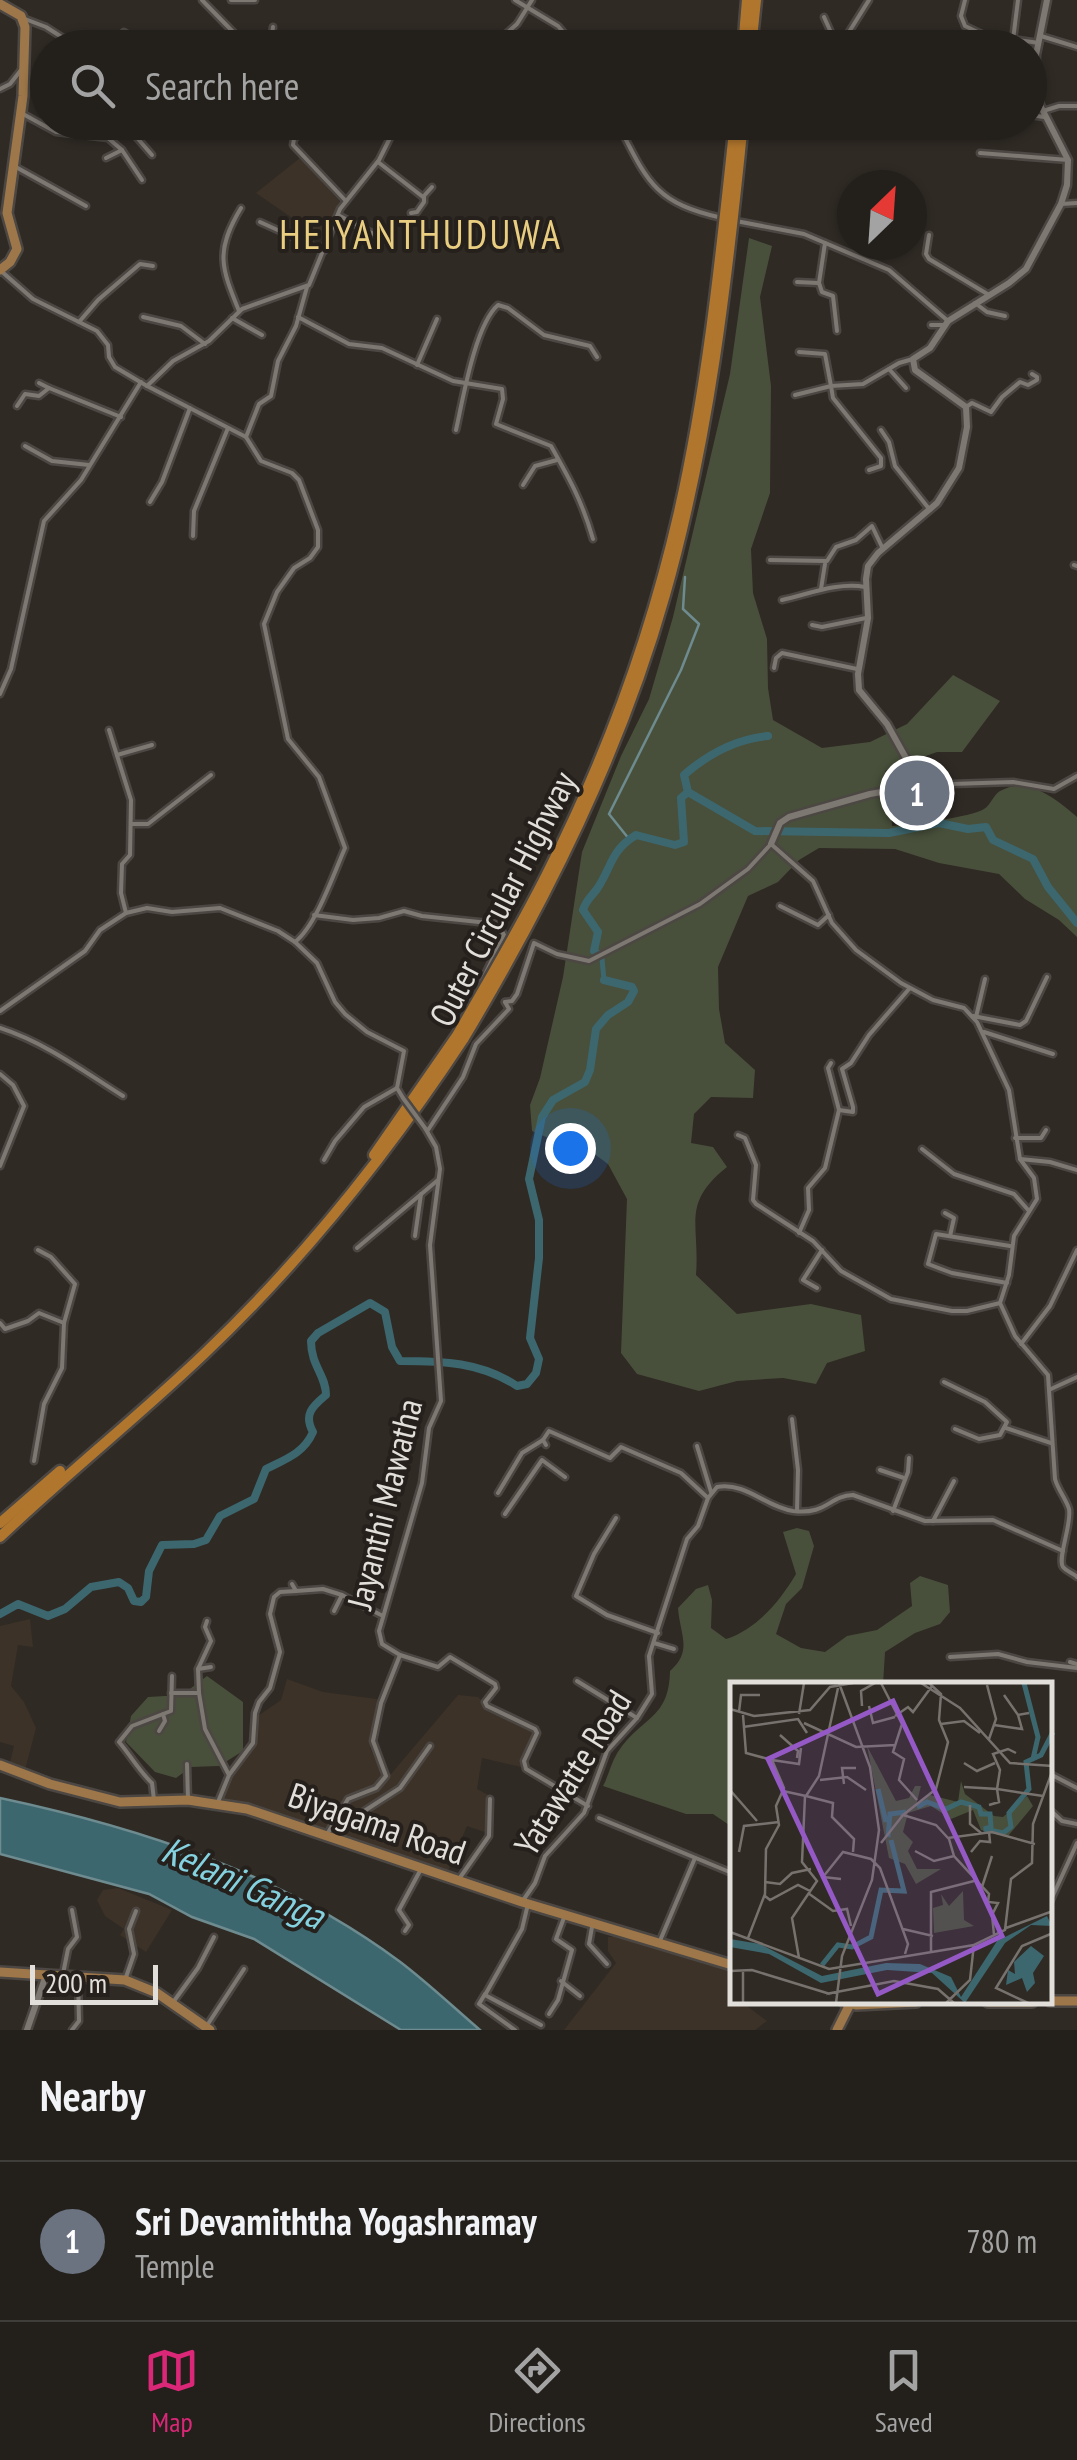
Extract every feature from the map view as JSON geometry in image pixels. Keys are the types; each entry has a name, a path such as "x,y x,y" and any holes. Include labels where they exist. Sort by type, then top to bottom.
{"highway":[{"path":"744,30 747,0"},
{"path":"753,30 756,0"},
{"name":"Outer Circular Highway","path":"462,1036 551,867 622,697 659,586 702,392 718,292 733,140"},
{"name":"Outer Circular Highway","path":"0,1539 14,1517 199,1350 319,1227 462,1036 570,846 630,701 686,516 726,292 741,140"},
{"name":"Outer Circular Highway","path":"0,1522 14,1517"}],"main road":[{"path":"0,4 25,19 20,112 8,213 17,250 0,270"},
{"name":"Biyagama Road","path":"0,1766 120,1802 218,1802 525,1903 730,1964"},
{"path":"0,1972 125,1980 146,1987 208,2029"},
{"path":"841,2030 851,2005"}],"street":[{"path":"202,0 231,30"},
{"path":"231,0 255,0"},
{"path":"515,0 561,30"},
{"path":"510,30 532,0"},
{"path":"850,30 869,0"},
{"path":"965,0 961,16 965,26 973,30"},
{"path":"1014,30 1018,0"},
{"path":"1042,30 1047,0"},
{"path":"824,17 830,30"},
{"path":"25,19 51,30"},
{"path":"1047,40 1077,46"},
{"path":"0,89 10,84 24,66"},
{"path":"1047,113 1060,106 1077,106"},
{"path":"20,112 30,118"},
{"path":"795,395 831,386 858,386 913,359 930,348 946,323 1026,269 1061,204 1067,184 1068,160 1047,118"},
{"path":"110,140 142,180"},
{"path":"138,140 152,156"},
{"path":"294,140 294,145 346,202"},
{"path":"246,438 261,401 271,396 278,361 338,215 378,162 389,140"},
{"path":"627,140 654,186 670,202 708,215 804,234 837,247"},
{"path":"106,158 122,150"},
{"path":"980,153 1068,160"},
{"path":"378,162 424,196"},
{"path":"14,166 86,206"},
{"path":"411,212 417,212 432,187"},
{"path":"1061,204 1077,203"},
{"path":"239,311 221,266 228,229 241,208"},
{"path":"338,215 385,240"},
{"path":"260,222 324,251"},
{"path":"929,235 929,259 990,295"},
{"path":"825,242 819,283 822,292 833,296 837,332"},
{"path":"866,260 889,270 946,323"},
{"path":"79,322 140,264 154,266"},
{"path":"0,270 32,299 97,331 105,340 115,367 246,438 261,462 292,473 299,480 318,530 318,546 310,558 294,568 277,592 264,624 288,740 318,776 346,848 301,938 295,942"},
{"path":"798,282 819,283"},
{"path":"0,694 11,669 44,520 80,480 144,384 173,361 205,344 239,311 307,287"},
{"path":"974,303 980,311 1005,316"},
{"path":"456,430 490,313 498,305 544,335 590,346 597,357"},
{"path":"143,317 181,326 205,344"},
{"path":"232,318 262,335"},
{"path":"298,318 349,344 382,348 467,383 502,389 496,424 551,446 578,492 592,539"},
{"path":"416,365 437,319"},
{"path":"931,325 946,323"},
{"path":"799,352 825,354 833,398 881,458 881,466 869,470"},
{"path":"913,359 915,370 966,407 968,427 959,468 930,510 868,566 868,618 859,690 887,724 921,786"},
{"path":"889,369 906,388"},
{"path":"966,407 972,402 991,412 1014,386 1037,380 1032,374"},
{"path":"39,382 121,417"},
{"path":"17,406 25,394 39,396 49,388"},
{"path":"150,502 162,482 190,408"},
{"path":"193,536 194,511 228,428"},
{"path":"881,430 890,442 895,466 930,510"},
{"path":"25,446 52,461 90,465"},
{"path":"522,486 535,466 557,460"},
{"path":"822,589 825,562 836,547 856,540 871,526 884,549"},
{"path":"770,560 825,562"},
{"path":"782,600 822,589 867,587"},
{"path":"812,624 822,627 868,618"},
{"path":"774,668 782,653 859,669"},
{"path":"0,1010 85,951 100,930 126,913 122,864 130,855 131,800 109,730"},
{"path":"117,755 152,745"},
{"path":"132,824 148,824 211,775"},
{"path":"506,1002 516,994 534,943 558,954 590,961 700,904 756,863 780,823 870,794 921,786 1013,782 1054,789 1077,776"},
{"path":"771,842 813,881 840,933 856,950 909,988 957,1005 974,1016 1020,1026 1048,977"},
{"path":"780,906 818,925 829,915"},
{"name":"Jayanthi Mawatha","path":"126,913 147,908 172,912 220,908 295,942 317,963 335,1002 346,1014 367,1032 404,1052 397,1088 436,1146 438,1180 430,1245 440,1401 429,1428 422,1483 393,1587 381,1615 382,1644 400,1654 381,1703 373,1741 386,1776 376,1788 348,1800 329,1837"},
{"path":"314,914 353,920 404,911 498,924 504,936 480,986 509,1008 476,1044 463,1077 426,1130"},
{"path":"986,979 974,1016 1009,1090 1014,1138 1020,1159 1034,1178 1037,1199 1019,1224 1010,1246 1007,1282 1000,1303 1020,1344 1048,1375 1058,1491 1068,1508 1064,1567 1077,1577"},
{"path":"839,1110 853,1112 854,1106 842,1069 851,1064 869,1035 909,988"},
{"path":"0,1028 26,1036 66,1058 123,1096"},
{"path":"984,1032 1053,1054"},
{"path":"799,1232 810,1210 808,1188 825,1168 839,1110 828,1068 831,1064"},
{"path":"0,1074 13,1085 24,1106 0,1166"},
{"path":"324,1160 364,1108 397,1088"},
{"path":"1014,1138 1041,1138 1046,1130"},
{"path":"738,1135 746,1138 756,1165 756,1204 822,1250 841,1271 891,1298 952,1311 968,1312 1000,1303"},
{"path":"922,1149 954,1174 1014,1194 1029,1210"},
{"path":"1020,1159 1077,1170"},
{"path":"357,1248 438,1180"},
{"path":"415,1236 421,1194"},
{"path":"944,1213 954,1218 950,1236"},
{"path":"1007,1282 930,1267 934,1235 1010,1246"},
{"path":"34,1461 44,1404 62,1368 64,1322 76,1284 52,1257 38,1250"},
{"path":"817,1288 804,1280 822,1250"},
{"path":"1020,1344 1050,1306 1077,1250"},
{"path":"0,1323 5,1329 39,1313 64,1322"},
{"path":"1050,1389 1077,1377"},
{"path":"944,1382 985,1402 1007,1422 1000,1435 979,1439 955,1429"},
{"path":"792,1419 798,1470 797,1511"},
{"path":"1006,1428 1051,1443"},
{"path":"498,1493 522,1454 545,1443 549,1432 554,1432 610,1458 621,1447 681,1472 710,1495"},
{"path":"697,1446 710,1495"},
{"path":"893,1511 909,1458"},
{"path":"506,1514 542,1460 565,1476"},
{"path":"880,1470 906,1478"},
{"path":"933,1522 954,1481"},
{"path":"710,1495 730,1485 776,1506 817,1512 844,1496 854,1495 912,1519 993,1520 1063,1552"},
{"name":"Yatawatte Road","path":"486,1994 522,1929 525,1903 546,1856 584,1814 608,1751 638,1718 654,1688 649,1660 687,1539 698,1526 710,1495"},
{"path":"616,1518 594,1554 576,1596 607,1616 658,1633"},
{"path":"292,1584 296,1591"},
{"path":"218,1802 229,1775 254,1742 255,1713 270,1688 275,1670 280,1646 271,1621 274,1597 280,1592 317,1589 342,1595 381,1615"},
{"path":"334,1612 342,1595"},
{"path":"207,1621 205,1627 211,1641 198,1668 199,1693 205,1729 229,1775"},
{"path":"654,1643 674,1649"},
{"path":"400,1654 438,1667 453,1658 496,1684 486,1706 537,1733 524,1760 526,1768 588,1806"},
{"path":"950,1657 998,1654 1027,1662 1077,1666"},
{"path":"1070,1662 1077,1666"},
{"path":"198,1668 211,1667"},
{"path":"154,1802 152,1783 141,1775 135,1761 118,1742 132,1726 170,1711 172,1676"},
{"path":"578,1681 638,1718"},
{"path":"171,1693 199,1693"},
{"path":"159,1731 165,1721 163,1714"},
{"path":"329,1837 400,1788 430,1746"},
{"path":"188,1764 188,1800"},
{"path":"1052,1775 1077,1788"},
{"path":"458,1881 489,1836 490,1799"},
{"path":"1052,1812 1062,1820 1077,1824"},
{"path":"599,1818 730,1872"},
{"path":"1052,1898 1077,1843"},
{"path":"659,1943 695,1858"},
{"path":"405,1931 409,1925 399,1910 421,1869"},
{"path":"62,1974 68,1949 77,1937 72,1910"},
{"path":"125,1980 134,1954 129,1929 136,1911"},
{"path":"548,2014 558,2000 572,1950 556,1938 565,1915"},
{"path":"594,1924 589,1944 607,1964"},
{"path":"172,2004 214,1937"},
{"path":"208,2029 244,1968"},
{"path":"27,2030 46,1974"},
{"path":"72,2030 79,2022 78,1975"},
{"path":"561,1982 580,1996"},
{"path":"514,2030 479,2004 486,1994 541,2025"}],"shaded area":[{"path":"300,158 341,203 324,240 256,193"},
{"path":"30,1619 33,1647 18,1645 11,1686 36,1728 25,1770 9,1766 14,1746 0,1742 0,1626"},
{"path":"287,1679 323,1692 377,1699 370,1748 380,1770 391,1774 458,1695 478,1697 491,1710 540,1730 528,1746 521,1767 482,1758 477,1789 494,1798 490,1828 488,1833 467,1826 448,1871 221,1799 230,1775 255,1743 258,1716 281,1700"},
{"path":"118,1888 172,1910 146,1952 120,1935 124,1929 105,1916 97,1900 103,1890"},
{"path":"608,1937 620,1937 730,1969 730,2005 746,2005 767,2021 755,2030 564,2030 616,1963 608,1951"}],"green space":[{"path":"749,238 772,246 760,297 771,386 770,493 751,549 753,593 767,639 773,720 822,748 870,742 907,724 953,675 1000,701 962,752 937,752 885,771 891,785 869,789 871,797 890,794 892,826 977,812 1011,787 1031,788 1051,797 1077,817 1077,937 1059,920 1025,899 999,874 939,863 895,849 819,848 799,860 778,882 748,896 718,967 719,1009 725,1043 755,1070 753,1098 711,1097 694,1114 691,1143 713,1147 727,1167 703,1192 698,1203 696,1275 737,1314 811,1304 861,1315 865,1351 827,1363 816,1384 783,1378 737,1381 699,1391 637,1374 621,1353 627,1199 608,1164 578,1142 560,1143 532,1131 530,1105 563,977 582,852 649,699 673,617 730,374"},
{"path":"797,1528 809,1531 814,1546 802,1588 786,1604 776,1634 801,1648 825,1652 847,1636 877,1630 912,1606 910,1583 920,1576 948,1585 950,1612 940,1624 915,1633 885,1652 883,1682 730,1682 730,1826 713,1814 686,1814 603,1786 620,1749 665,1698 670,1671 683,1649 678,1608 696,1589 708,1585 711,1628 726,1639 758,1621 796,1574 783,1532"},
{"path":"207,1676 243,1702 243,1751 219,1766 191,1767 176,1778 155,1772 126,1742 131,1716 148,1697 182,1695"}],"water":[{"name":"Kelani Ganga","path":"0,1798 157,1840 259,1879 354,1930 409,1969 480,2030 401,2030 254,1939 192,1917 149,1894 0,1854"}],"waterway":[{"path":"629,839 609,814 681,670 699,624 683,609 685,577"},
{"path":"688,792 684,775 703,760 734,744 768,736"},
{"path":"599,955 594,951 598,932 583,910 586,904 616,853 636,835 675,845 684,842 681,798 688,792 755,831 889,833 939,823 968,829 986,827 993,840 1033,859 1048,887 1077,923"},
{"path":"602,959 604,980"},
{"path":"0,1614 18,1604 48,1616 65,1609 91,1587 119,1582 128,1588 134,1601 141,1602 146,1597 149,1571 162,1545 206,1540 220,1516 254,1499 266,1469 305,1445 313,1432 311,1411 326,1395 311,1341 370,1303 385,1312 392,1347 400,1361 461,1364 490,1372 517,1386 527,1384 536,1373 539,1359 530,1338 539,1220 529,1179 542,1117 553,1100 585,1082 596,1029 628,1002 634,991 632,987 604,980"}],"place":[{"name":"Sri Devamiththa Yogashramay","path":"917,793"}],"district":[{"name":"HEIYANTHUDUWA","path":"421,235"}]}
